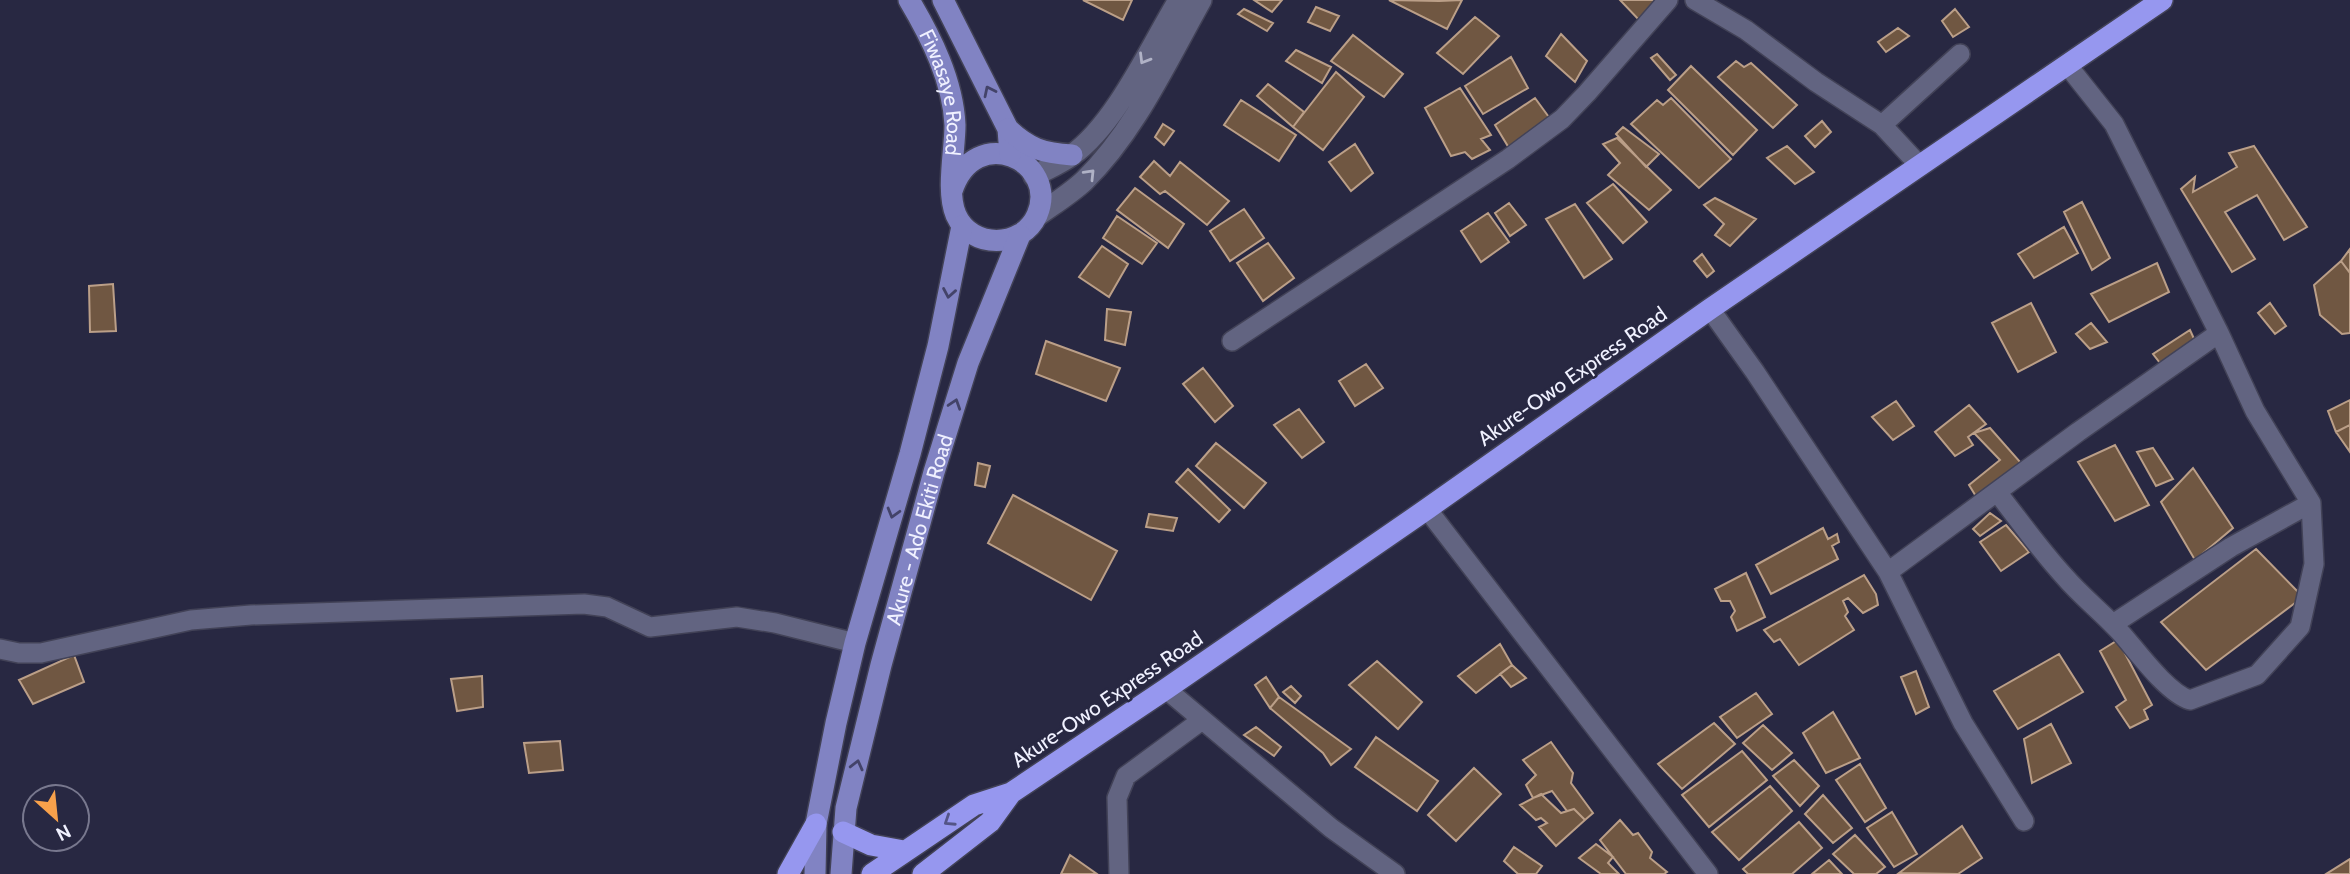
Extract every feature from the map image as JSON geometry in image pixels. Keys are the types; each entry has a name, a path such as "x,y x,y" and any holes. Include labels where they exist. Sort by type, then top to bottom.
{"highway":[{"name":"Akure-Owo Express Road","path":"872,874 974,805 1011,793 1166,689 1710,309 2162,0"},
{"name":"Akure-Owo Express Road","path":"923,874 990,822 1011,793"},
{"path":"788,874 816,824"},
{"path":"842,832 871,845 904,851"}],"main road":[{"name":"Fiwasaye Road","path":"909,0 937,56 953,100 953,191"},
{"name":"Fiwasaye Road","path":"943,0 1007,129 1010,155"},
{"path":"1034,176 1072,155 1093,136 1119,100 1178,0"},
{"path":"1037,216 1041,192 1034,176 1021,160 1010,155 985,155 963,168 953,191 956,215 962,226 972,234 996,242 1020,235 1030,227 1037,216 1082,183 1108,155 1137,114 1201,0"},
{"path":"1007,129 1037,150 1072,155"},
{"name":"Akure - Ado Ekiti Road","path":"816,874 816,824 835,723 938,346 962,226"},
{"name":"Akure - Ado Ekiti Road","path":"841,874 842,832 846,808 881,665 934,472 968,363 1020,235"}],"street":[{"path":"1232,341 1508,159 1562,119 1668,0"},
{"path":"1696,0 1746,30 1816,82 1882,125 1920,166"},
{"path":"1882,125 1960,54"},
{"path":"1997,492 2062,575 2113,624 2165,682 2185,699 2190,700 2257,674 2300,627 2314,564 2311,503 2255,411 2114,124 2068,65"},
{"path":"1710,309 1888,572 1964,723 2024,821"},
{"path":"1888,572 2219,333"},
{"path":"2113,624 2231,547 2311,503"},
{"path":"1427,509 1708,874"},
{"path":"0,649 19,653 41,653 191,620 250,615 584,604 607,607 650,627 737,617 775,623 855,643"},
{"path":"1166,689 1331,828 1395,874"},
{"path":"1119,874 1117,798 1126,776 1202,720"}],"building":[{"path":"1083,0 1132,0 1123,20"},
{"path":"1254,0 1282,0 1272,12"},
{"path":"1389,0 1439,1 1462,0 1447,29"},
{"path":"1620,0 1661,0 1641,22"},
{"path":"1316,7 1339,16 1330,31 1308,22"},
{"path":"1244,9 1273,23 1267,31 1238,14"},
{"path":"1955,9 1969,27 1953,37 1942,21"},
{"path":"1475,17 1499,36 1463,74 1437,53"},
{"path":"1898,28 1909,36 1886,52 1878,42"},
{"path":"1561,34 1587,61 1575,82 1546,56"},
{"path":"1353,35 1403,74 1384,97 1331,61"},
{"path":"1296,50 1331,67 1322,83 1286,61"},
{"path":"1657,54 1676,75 1670,80 1651,58"},
{"path":"1511,57 1528,88 1483,114 1465,86"},
{"path":"1736,61 1744,67 1751,63 1797,105 1773,128 1718,77"},
{"path":"1691,66 1757,130 1733,155 1668,90"},
{"path":"1336,72 1364,97 1323,150 1293,127"},
{"path":"1268,84 1304,112 1293,127 1257,96"},
{"path":"1460,88 1491,135 1481,139 1490,150 1472,159 1465,152 1451,156 1425,108"},
{"path":"1535,98 1551,120 1509,148 1495,125"},
{"path":"1671,98 1731,159 1699,188 1631,124 1657,100 1663,105"},
{"path":"1241,100 1296,135 1279,161 1224,125"},
{"path":"1822,121 1831,132 1815,147 1805,136"},
{"path":"1163,124 1174,131 1164,145 1155,137"},
{"path":"1623,127 1659,154 1646,167 1616,134"},
{"path":"1617,138 1671,190 1649,210 1608,175 1620,163 1603,144"},
{"path":"1355,144 1373,173 1351,191 1329,162"},
{"path":"1787,146 1814,172 1795,184 1767,158"},
{"path":"2254,146 2307,227 2284,240 2257,195 2225,212 2255,259 2232,272 2181,189 2195,177 2193,192 2237,167 2229,153"},
{"path":"1154,161 1170,176 1180,162 1229,201 1207,225 1165,191 1160,194 1140,177"},
{"path":"1613,184 1647,222 1623,243 1587,203"},
{"path":"1135,188 1184,224 1168,248 1117,210"},
{"path":"1715,198 1756,219 1730,246 1715,235 1724,224 1704,205"},
{"path":"2082,202 2110,258 2092,270 2064,212"},
{"path":"1509,203 1526,225 1510,236 1495,213"},
{"path":"1575,204 1612,259 1584,278 1546,219"},
{"path":"1244,209 1264,238 1230,261 1210,231"},
{"path":"1488,213 1509,242 1481,262 1461,231"},
{"path":"1117,216 1157,243 1142,264 1103,238"},
{"path":"2064,227 2078,253 2034,278 2018,254"},
{"path":"1268,243 1294,278 1263,301 1237,263"},
{"path":"1102,246 1128,264 1109,297 1079,277"},
{"path":"2350,249 2350,273 2341,261"},
{"path":"1702,254 1714,271 1707,277 1694,261"},
{"path":"2341,261 2350,273 2350,333 2342,334 2320,315 2314,285"},
{"path":"2157,263 2169,292 2109,322 2091,294"},
{"path":"113,284 116,331 90,332 89,286"},
{"path":"2031,303 2056,352 2018,372 1992,323"},
{"path":"2270,303 2286,326 2275,334 2258,313"},
{"path":"1107,309 1131,312 1125,345 1105,340"},
{"path":"2091,323 2107,342 2090,349 2076,334"},
{"path":"2190,330 2196,343 2160,363 2153,354"},
{"path":"1046,341 1120,368 1106,401 1036,374"},
{"path":"1366,364 1383,388 1355,406 1339,381"},
{"path":"1203,368 1233,406 1215,422 1183,384"},
{"path":"2350,400 2350,425 2336,432 2328,411"},
{"path":"1896,401 1914,426 1893,440 1872,417"},
{"path":"1969,405 1986,424 1968,437 1973,445 1955,456 1935,432"},
{"path":"1299,409 1324,442 1302,458 1274,425"},
{"path":"2350,425 2350,452 2336,432"},
{"path":"1990,428 2021,463 1977,498 1969,485 2000,460 1974,433"},
{"path":"1216,443 1266,483 1244,508 1196,466"},
{"path":"2115,445 2149,505 2115,521 2078,462"},
{"path":"2153,448 2173,479 2156,486 2137,452"},
{"path":"978,463 990,466 985,487 975,485"},
{"path":"2193,468 2233,528 2195,560 2161,502"},
{"path":"1188,469 1230,510 1219,522 1176,482"},
{"path":"1013,495 1117,551 1091,600 988,543"},
{"path":"1990,513 2001,521 1980,536 1973,529"},
{"path":"1149,514 1177,518 1173,531 1146,527"},
{"path":"2006,525 2029,552 2001,571 1980,542"},
{"path":"1823,528 1828,539 1837,534 1839,542 1832,546 1838,559 1771,594 1756,565"},
{"path":"2256,549 2303,597 2206,670 2161,622"},
{"path":"1746,573 1765,617 1737,631 1731,617 1735,611 1730,601 1721,601 1715,589"},
{"path":"1864,575 1876,594 1878,605 1863,613 1848,598 1843,601 1848,612 1845,616 1854,630 1799,665 1780,639 1774,642 1764,630"},
{"path":"2118,640 2152,705 2144,710 2148,719 2130,728 2116,707 2126,700 2100,651"},
{"path":"1500,644 1512,665 1476,693 1458,676"},
{"path":"2059,654 2083,692 2018,729 1994,691"},
{"path":"74,655 84,682 33,704 19,680"},
{"path":"1377,661 1422,702 1398,729 1349,685"},
{"path":"1512,665 1526,678 1511,687 1500,674"},
{"path":"1916,671 1929,707 1916,714 1901,677"},
{"path":"482,676 483,707 457,711 451,679"},
{"path":"1266,677 1279,697 1270,708 1255,685"},
{"path":"1291,686 1301,696 1295,703 1283,692"},
{"path":"1756,693 1772,714 1737,738 1720,717"},
{"path":"1279,697 1351,749 1331,765 1323,753 1270,708"},
{"path":"1833,712 1860,758 1826,773 1803,733"},
{"path":"1714,723 1735,744 1682,789 1658,764"},
{"path":"2051,724 2071,763 2032,783 2024,739"},
{"path":"1763,725 1792,753 1772,770 1743,743"},
{"path":"1256,727 1281,747 1274,756 1244,735"},
{"path":"1376,737 1438,781 1417,811 1355,767"},
{"path":"560,741 563,770 529,773 524,743"},
{"path":"1551,742 1573,773 1571,783 1593,813 1585,820 1574,809 1567,811 1552,791 1533,798 1526,785 1536,775 1523,760"},
{"path":"1742,751 1767,780 1709,827 1682,795"},
{"path":"1794,760 1819,786 1800,806 1773,776"},
{"path":"1860,764 1886,808 1865,822 1836,780"},
{"path":"1474,768 1501,794 1456,841 1428,815"},
{"path":"1770,786 1792,811 1739,860 1712,832"},
{"path":"1541,794 1561,813 1574,809 1585,820 1556,846 1539,827 1547,823 1541,818 1536,820 1520,805"},
{"path":"1823,795 1852,828 1833,843 1805,814"},
{"path":"1892,812 1917,854 1894,867 1867,828"},
{"path":"1620,820 1633,835 1638,833 1652,852 1650,858 1667,872 1626,874 1600,840"},
{"path":"1799,822 1822,848 1792,874 1748,874 1743,869"},
{"path":"1962,826 1982,858 1958,874 1899,873"},
{"path":"1855,835 1885,867 1876,874 1854,874 1833,854"},
{"path":"1596,844 1613,857 1608,863 1619,874 1601,874 1579,858"},
{"path":"1514,847 1542,866 1536,874 1518,874 1504,861"},
{"path":"1070,855 1097,874 1061,874"},
{"path":"2350,859 2350,874 2326,874"},
{"path":"1829,860 1842,874 1812,874"}]}
